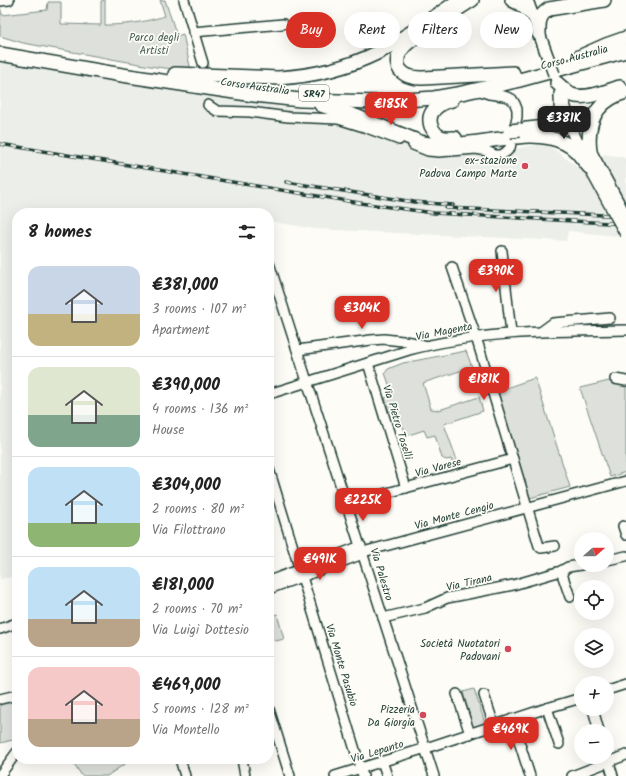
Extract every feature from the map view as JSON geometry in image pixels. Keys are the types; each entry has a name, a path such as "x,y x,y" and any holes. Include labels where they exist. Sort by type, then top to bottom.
{"highway":[{"path":"175,74 278,78 323,72 342,67 379,52 459,0"},
{"path":"472,0 402,48 399,53 398,67 406,76 414,79 513,73"},
{"path":"512,0 520,4 529,12"},
{"path":"546,0 569,0"},
{"path":"539,34 541,17 544,12 549,9 604,0"},
{"path":"579,56 626,38"},
{"name":"Corso Australia","path":"0,46 258,88 286,91 376,95 459,85 513,73 626,43"},
{"name":"Corso Australia","path":"0,54 254,95 300,100 377,102 434,98 477,90 622,53"},
{"path":"300,100 358,117 420,142 429,144 458,144 545,127 558,119 560,115 559,89 574,96 582,97 626,86"},
{"path":"477,90 463,98 446,101 437,106 431,112 430,122 433,130 439,136 447,138 514,134 533,135 554,139 564,143 593,168"},
{"path":"590,151 588,141 589,131 598,108 610,98 626,92"}],"main road":[{"path":"527,0 531,12"},
{"path":"533,18 573,133 593,168 626,234"},
{"path":"559,89 590,151 593,168 626,217"}],"street":[{"path":"0,2 9,0"},
{"path":"184,0 203,62"},
{"path":"193,32 283,24"},
{"name":"Corso Australia","path":"208,105 217,111 250,112 288,118 338,119 428,151 444,152 476,149 486,150 501,155 510,148 517,117 517,109 512,99 477,90"},
{"path":"502,251 511,333"},
{"path":"452,268 476,337 540,547 545,548 555,546"},
{"name":"Via Palestro","path":"274,280 298,350 434,776"},
{"name":"Via Magenta","path":"542,331 553,323 610,318"},
{"name":"Via Magenta","path":"274,392 425,345 511,333 626,330"},
{"path":"298,350 384,339 425,345"},
{"name":"Via Pietro Toselli","path":"368,363 406,488"},
{"path":"615,378 626,381"},
{"name":"Via Varese","path":"346,504 513,459"},
{"name":"Via Monte Cengio","path":"301,573 362,551 626,481"},
{"name":"Via Monte Pasubio","path":"274,485 362,772"},
{"path":"614,559 626,556"},
{"name":"Via Tirana","path":"383,618 425,608 447,598 512,585 574,566"},
{"path":"561,570 570,597"},
{"path":"274,580 301,573"},
{"path":"274,586 301,573"},
{"path":"0,629 12,625"},
{"path":"614,688 626,684"},
{"path":"457,694 470,734"},
{"path":"0,699 12,695"},
{"path":"484,695 494,726"},
{"name":"Via Lepanto","path":"335,776 362,772 382,761 574,700"},
{"path":"547,708 559,744"},
{"path":"512,719 530,776"},
{"path":"274,725 290,776"},
{"path":"614,758 626,755"},
{"path":"0,775 12,759"},
{"path":"382,761 387,776"},
{"path":"181,764 185,776"},
{"path":"243,764 245,776"},
{"path":"572,776 597,764"},
{"path":"610,764 614,776"}],"shaded area":[{"path":"0,62 319,112 348,119 424,148 498,152 546,143 580,169 604,154 626,158 626,237 568,231 566,241 315,229 274,222 274,208 12,208 12,577 0,579"}],"green space":[{"name":"Parco degli Artisti","path":"105,0 105,25 135,23 165,16 160,0 165,0 177,36 183,34 191,71 156,67 23,43 0,36 0,7 2,15 47,10 48,2 61,2 61,24 101,25 101,1"},
{"path":"466,351 472,367 423,383 431,409 439,410 479,397 483,411 444,424 457,460 452,462 451,459 446,460 442,458 435,435 427,437 424,430 409,435 405,432 397,410 389,412 385,398 393,396 385,373 388,369 403,363"},
{"path":"535,378 570,487 530,498 497,391"},
{"path":"609,381 626,387 626,472 610,477 580,388"},
{"path":"277,614 284,639 276,641 274,640 274,615"},
{"path":"474,689 485,723 473,727 463,692"},
{"path":"12,702 12,740 0,743 0,705"},
{"path":"74,764 125,764 107,776 82,776"}],"railway":[{"path":"0,144 360,203 434,213 626,224"},
{"path":"286,182 414,202 453,205"},
{"path":"446,208 626,216"}],"place":[{"name":"ex-stazione Padova Campo Marte","path":"525,166"},
{"name":"Società Nuotatori Padovani","path":"508,649"},
{"name":"Pizzeria Da Giorgia","path":"423,715"}]}
